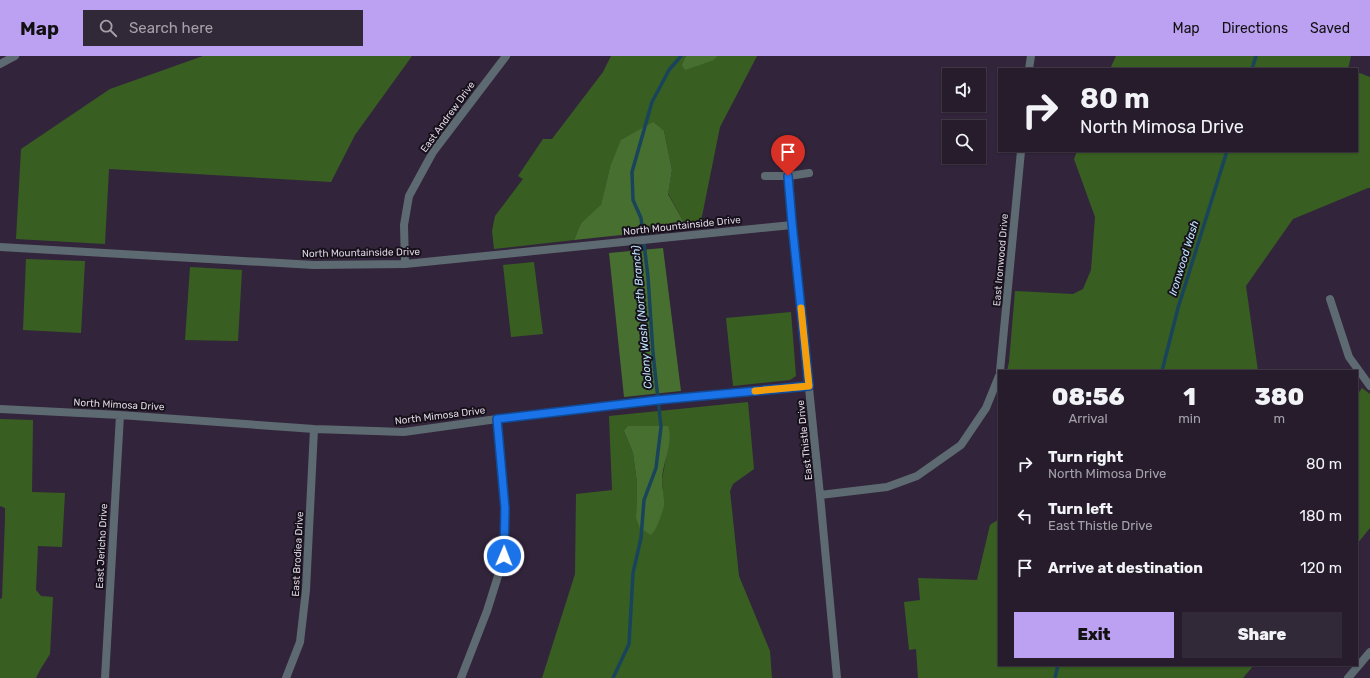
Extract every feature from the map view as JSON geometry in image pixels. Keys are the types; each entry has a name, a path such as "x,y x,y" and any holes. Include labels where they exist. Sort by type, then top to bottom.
{"street":[{"path":"0,64 14,56"},
{"name":"East Andrew Drive","path":"405,264 404,225 409,196 433,152 506,56"},
{"path":"1029,68 1031,56"},
{"name":"East Ironwood Drive","path":"1000,370 1021,152"},
{"path":"765,176 788,176 809,173"},
{"name":"East Thistle Drive","path":"788,176 837,678"},
{"name":"North Mountainside Drive","path":"0,247 314,265 405,264 792,225"},
{"path":"1330,299 1349,357 1370,386"},
{"path":"820,495 887,486 917,476 961,445 986,408 998,378"},
{"name":"North Mimosa Drive","path":"0,409 120,415 314,429 404,432 497,419 658,400 809,386"},
{"name":"East Jericho Drive","path":"105,678 120,415"},
{"path":"460,678 488,611 504,556 505,508 497,419"},
{"name":"East Brodiea Drive","path":"286,678 300,642 306,590 314,429"},
{"path":"1348,678 1370,652"}],"green space":[{"path":"203,56 412,56 355,135 331,182 109,169 105,244 16,239 21,149 110,89"},
{"path":"611,56 686,56 685,57 714,60 718,56 757,56 720,127 700,226 687,228 668,193 672,170 664,131 610,167 601,206 581,223 574,240 494,249 492,231 495,216 523,179 518,176 543,139 552,139 603,72"},
{"path":"686,56 718,56 714,60 685,70 682,65"},
{"path":"1116,56 1351,56 1348,68 1110,68"},
{"path":"1358,72 1370,77 1370,188 1293,219 1246,286 1258,370 1007,370 1015,291 1073,294 1083,289 1091,270 1095,217 1074,159 1077,152 1358,152"},
{"path":"653,122 664,131 672,170 668,194 687,228 574,240 581,223 601,205 610,167 621,140"},
{"path":"663,248 681,391 624,397 609,253"},
{"path":"26,259 85,261 81,333 23,330"},
{"path":"534,262 543,334 511,337 503,265"},
{"path":"190,267 242,270 238,341 185,340"},
{"path":"791,312 796,376 790,380 733,386 726,318"},
{"path":"1362,388 1370,394 1370,528 1358,543 1358,394"},
{"path":"748,402 754,469 733,484 730,491 739,576 770,651 772,678 542,678 575,574 576,494 612,490 609,416","holes":["624,431 669,431 669,440 662,480 664,505 636,518 637,483 633,453"]},
{"path":"0,419 33,420 32,492 65,493 62,547 38,546 36,590 41,596 53,597 50,654 36,678 0,678 0,599 2,598 5,508 0,506"},
{"path":"628,426 668,426 670,439 662,484 664,506 657,525 651,535 640,528 636,518 637,483 633,453 624,431"},
{"path":"998,520 998,666 1253,666 1243,678 918,678 916,649 909,650 904,602 920,600 918,578 977,580 990,525"}],"waterway":[{"name":"Colony Wash (North Branch)","path":"613,678 629,644 633,573 641,538 644,500 656,468 661,427 653,353 648,277 641,218 633,200 632,172 652,102 669,70 681,56"},
{"name":"Ironwood Wash","path":"1252,68 1256,56"},
{"name":"Ironwood Wash","path":"1162,370 1178,308 1227,152"},
{"name":"Ironwood Wash","path":"1055,678 1058,666"}],"slow traffic":[{"path":"755,391 809,386 801,308"}],"route":[{"path":"504,556 505,508 497,419 658,400 809,386 788,176"}]}
